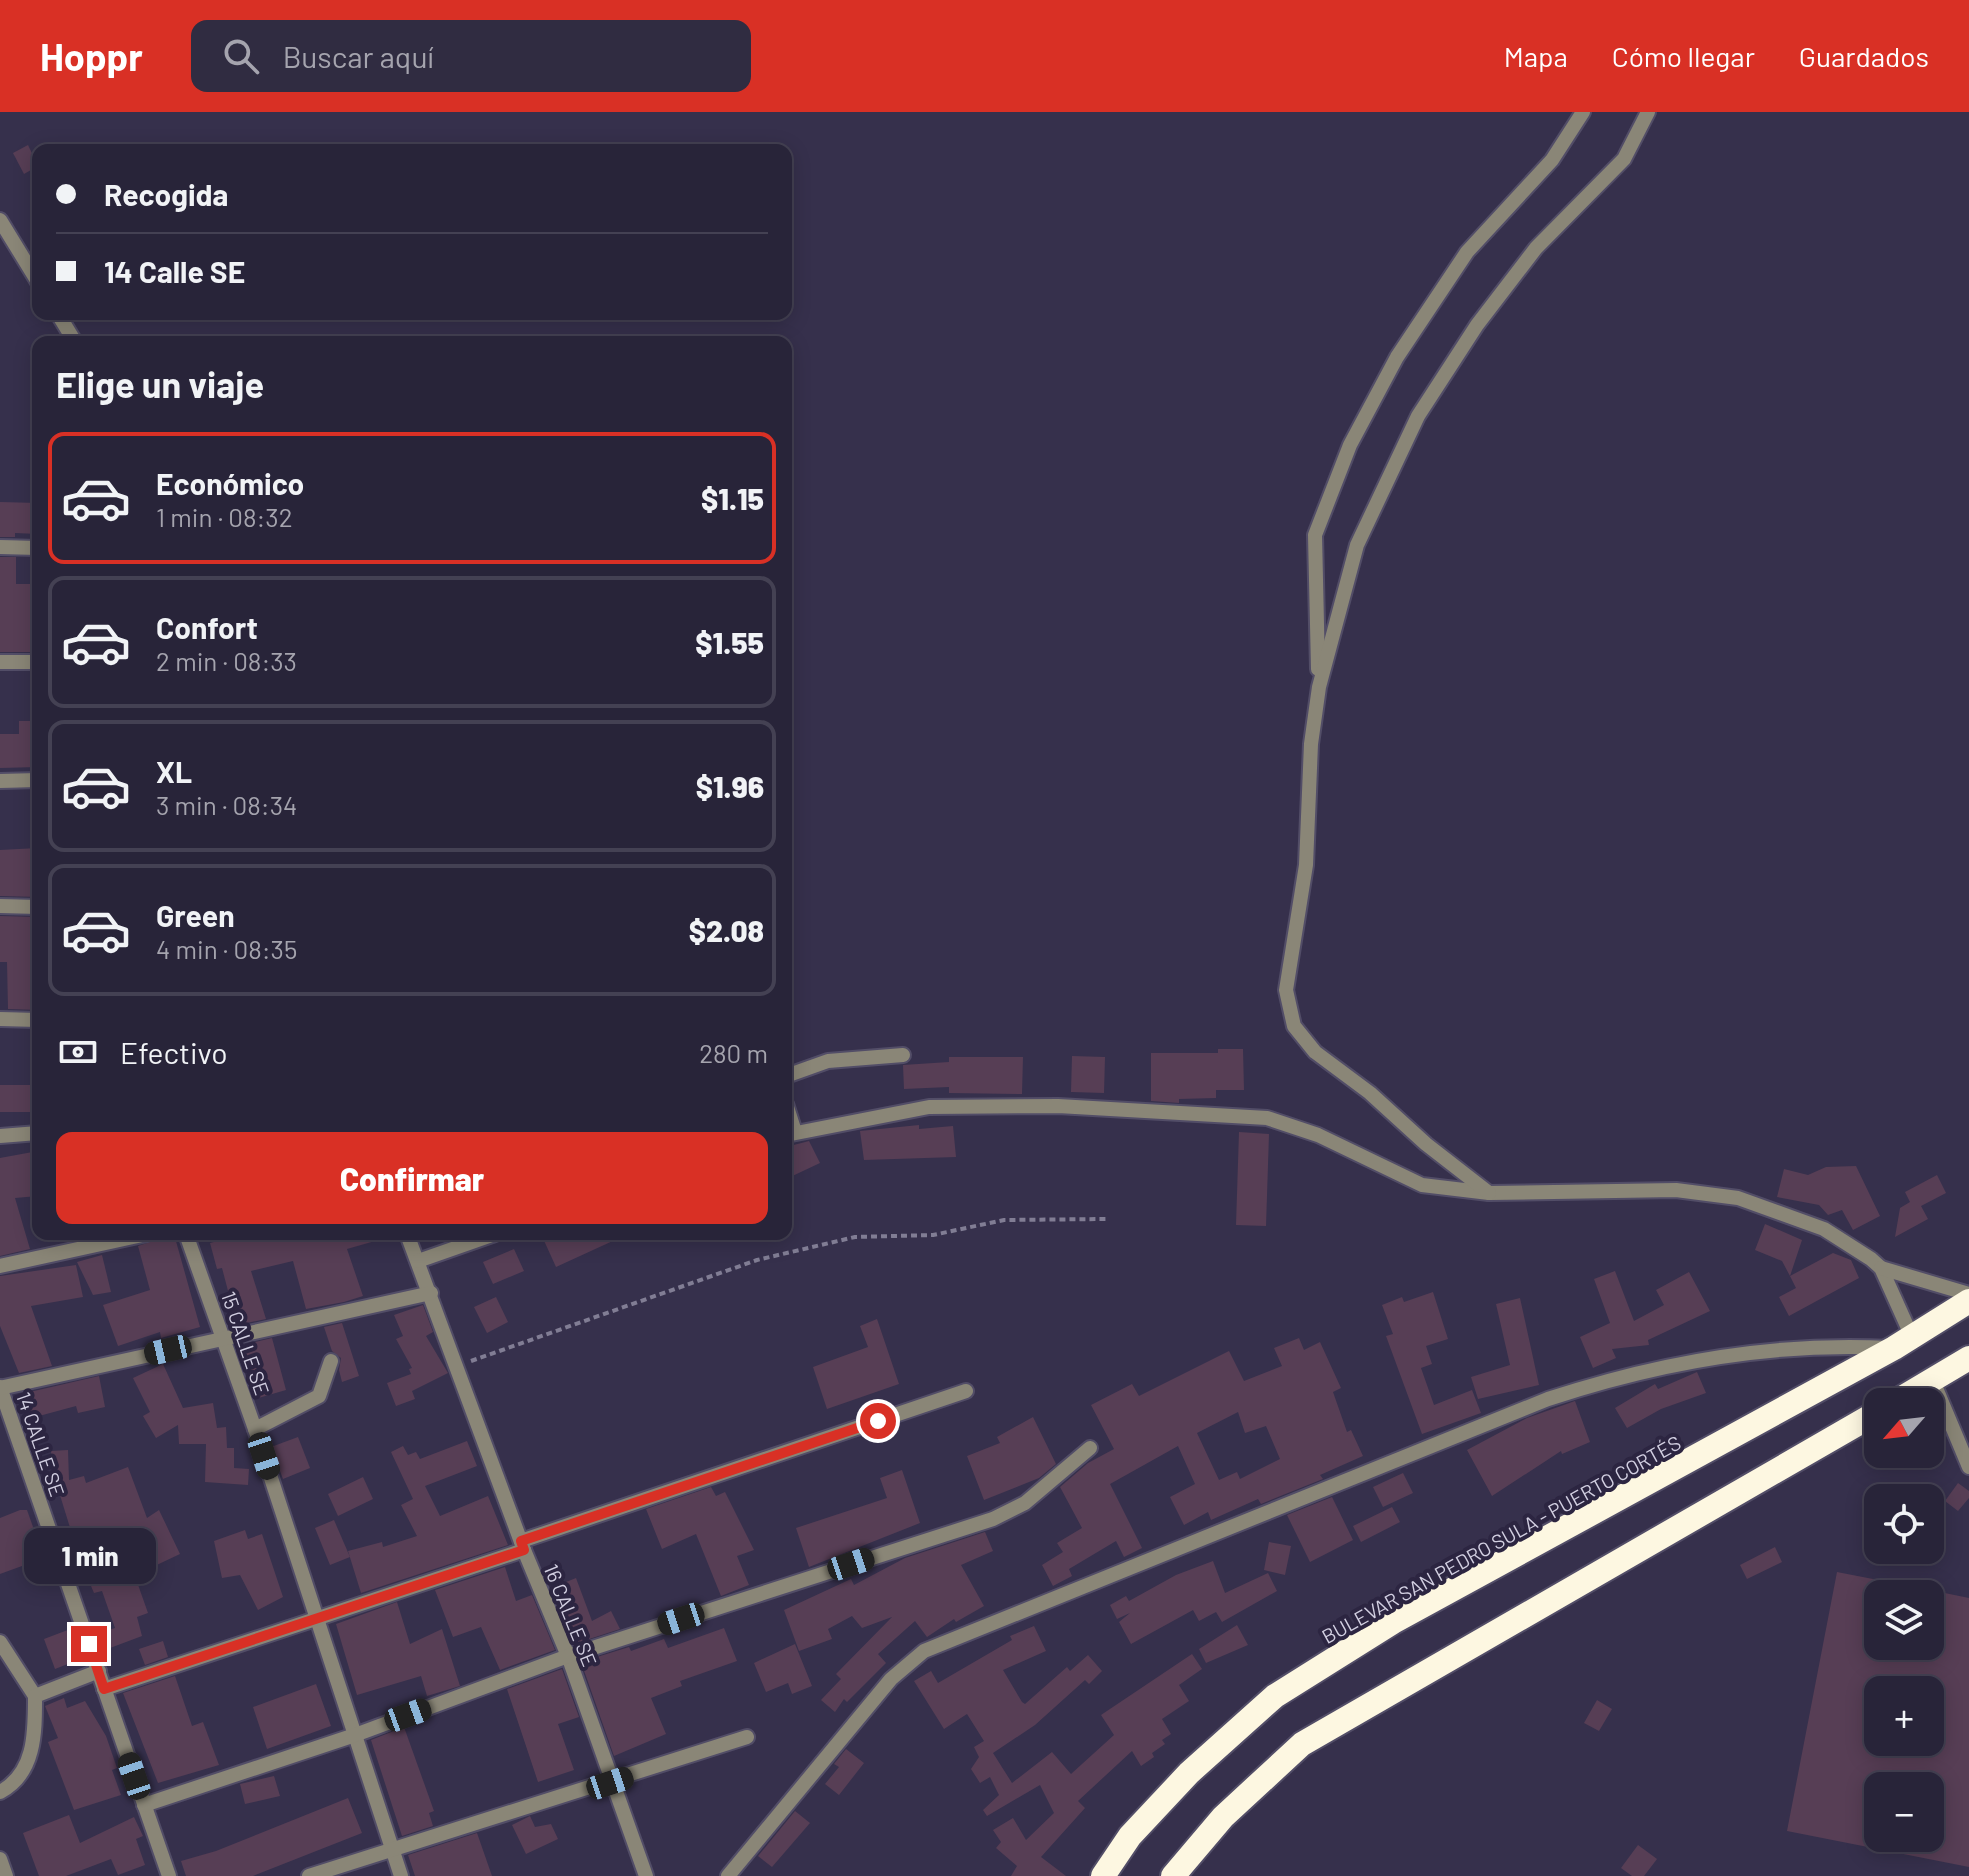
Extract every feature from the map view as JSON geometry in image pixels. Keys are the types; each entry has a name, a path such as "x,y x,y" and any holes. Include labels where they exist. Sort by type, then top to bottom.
{"highway":[{"name":"BULEVAR SAN PEDRO SULA - PUERTO CORTÉS","path":"1103,1876 1130,1836 1189,1773 1275,1696 1393,1622 1903,1342 1969,1301"},
{"path":"1920,1388 1969,1358"},
{"path":"1173,1876 1223,1817 1302,1744 1864,1420"}],"street":[{"path":"1319,687 1315,535 1350,445 1397,357 1467,252 1552,160 1583,112"},
{"path":"1489,1193 1426,1144 1370,1093 1315,1052 1294,1026 1286,990 1306,865 1311,744 1319,687 1357,545 1418,416 1477,325 1536,248 1624,159 1648,112"},
{"path":"0,220 32,272"},
{"path":"0,547 32,548"},
{"path":"0,662 32,662"},
{"path":"0,781 32,780"},
{"path":"0,906 32,907"},
{"path":"0,1019 32,1020"},
{"path":"792,1074 828,1061 903,1055"},
{"path":"792,1134 929,1107 1058,1106 1267,1118 1318,1135 1422,1185 1489,1193 1676,1190 1738,1198 1824,1229 1881,1268 1969,1294"},
{"path":"0,1136 32,1133"},
{"path":"0,1266 119,1240"},
{"name":"15 CALLE SE","path":"188,1240 255,1429 401,1876"},
{"name":"16 CALLE SE","path":"409,1240 523,1546 568,1656 610,1783 646,1876"},
{"path":"418,1261 478,1240"},
{"path":"728,1876 891,1679 924,1651 1548,1399 1598,1382 1684,1362 1903,1342 1881,1268"},
{"path":"0,1388 431,1293"},
{"path":"255,1429 319,1396 331,1361"},
{"path":"1933,1381 1969,1467"},
{"name":"14 CALLE SE","path":"0,1388 169,1876"},
{"path":"104,1689 317,1619 966,1391"},
{"path":"144,1805 355,1735 568,1656 993,1519 1025,1503 1090,1448"},
{"path":"0,1642 35,1696 35,1737 24,1770 0,1792"},
{"path":"35,1696 99,1671"},
{"path":"309,1876 610,1783 747,1737"},
{"path":"0,1859 6,1876"}],"path":[{"path":"458,1366 757,1260 841,1240 933,1235 1004,1220 1108,1219"}],"building":[{"path":"28,145 32,153 32,169 24,174 13,153"},
{"path":"0,502 32,503 32,534 15,533 15,537 0,537"},
{"path":"0,557 16,557 16,584 32,584 32,652 0,652"},
{"path":"19,721 32,721 32,767 0,768 0,734 19,734"},
{"path":"32,848 32,897 0,896 0,850"},
{"path":"0,916 32,917 32,1010 8,1009 7,962 0,962"},
{"path":"1218,1049 1243,1049 1244,1090 1216,1090 1216,1098 1179,1099 1179,1103 1151,1101 1151,1053 1218,1053"},
{"path":"1072,1056 1105,1057 1104,1093 1071,1092"},
{"path":"949,1057 1023,1057 1022,1094 949,1093 949,1087 904,1089 903,1065 949,1062"},
{"path":"0,1085 32,1085 32,1112 0,1112"},
{"path":"919,1125 919,1129 953,1126 956,1157 864,1160 860,1131"},
{"path":"1239,1132 1269,1134 1266,1226 1236,1225"},
{"path":"809,1141 820,1163 792,1176 792,1145"},
{"path":"32,1152 32,1197 15,1198 30,1249 0,1256 0,1158"},
{"path":"1856,1166 1880,1216 1853,1230 1842,1210 1828,1215 1819,1205 1777,1197 1784,1169 1808,1175 1826,1167"},
{"path":"1937,1175 1946,1193 1921,1206 1928,1219 1895,1237 1900,1208 1910,1202 1905,1192"},
{"path":"1765,1224 1802,1240 1790,1276 1782,1261 1755,1250"},
{"path":"156,1240 176,1240 200,1327 161,1338 160,1332 118,1346 103,1305 150,1290 138,1246"},
{"path":"221,1240 378,1240 347,1249 363,1296 306,1309 293,1261 251,1271 266,1319 237,1325 222,1268 217,1269 210,1243"},
{"path":"544,1240 615,1240 556,1267"},
{"path":"514,1249 524,1271 493,1284 483,1262"},
{"path":"1833,1253 1851,1260 1859,1278 1789,1316 1779,1297 1796,1288 1790,1276"},
{"path":"102,1255 111,1292 93,1295 77,1262"},
{"path":"76,1265 83,1297 31,1306 52,1366 19,1373 0,1326 0,1276"},
{"path":"1615,1271 1634,1321 1664,1305 1656,1290 1689,1272 1710,1311 1648,1340 1649,1345 1612,1349 1616,1358 1593,1368 1580,1337 1610,1323 1594,1279"},
{"path":"1433,1292 1448,1339 1426,1346 1432,1364 1421,1368 1434,1405 1472,1390 1481,1413 1422,1434 1386,1336 1393,1334 1382,1305 1402,1297 1404,1302"},
{"path":"496,1297 508,1322 487,1333 474,1307"},
{"path":"1520,1298 1539,1385 1478,1399 1471,1377 1510,1365 1496,1304"},
{"path":"423,1305 433,1332 426,1336 448,1373 412,1391 415,1399 396,1406 387,1383 411,1374 409,1369 412,1368 396,1339 403,1336 394,1315"},
{"path":"877,1319 899,1384 827,1409 813,1367 868,1347 860,1326"},
{"path":"342,1323 359,1376 342,1382 339,1370 341,1358 332,1351 324,1327"},
{"path":"272,1338 286,1390 255,1399 240,1351 244,1350 242,1345"},
{"path":"1299,1338 1304,1350 1320,1342 1341,1388 1333,1392 1347,1432 1351,1430 1363,1456 1320,1475 1323,1479 1261,1504 1258,1499 1211,1520 1208,1512 1184,1525 1170,1497 1195,1484 1178,1446 1110,1484 1142,1548 1124,1557 1116,1541 1069,1569 1072,1576 1053,1586 1042,1565 1063,1552 1057,1543 1082,1528 1060,1487 1088,1463 1114,1449 1091,1405 1132,1384 1139,1396 1229,1351 1244,1381 1282,1366 1274,1348","holes":["1238,1412 1245,1433 1266,1426 1280,1459 1240,1479 1237,1472 1219,1480 1197,1433"]},
{"path":"163,1364 183,1408 213,1403 217,1428 226,1427 227,1448 234,1448 234,1468 249,1469 248,1485 205,1482 206,1444 179,1444 178,1425 156,1438 143,1416 150,1412 133,1378"},
{"path":"1697,1372 1706,1393 1661,1409 1627,1428 1615,1408 1655,1384 1658,1389"},
{"path":"99,1376 105,1407 78,1413 76,1406 28,1419 21,1394"},
{"path":"1575,1401 1590,1442 1562,1454 1561,1451 1492,1496 1467,1450 1527,1418"},
{"path":"1033,1417 1056,1464 1039,1478 984,1500 967,1456 1000,1443 997,1437"},
{"path":"298,1437 310,1468 283,1479 271,1447"},
{"path":"467,1441 477,1466 425,1486 440,1516 488,1496 508,1545 361,1593 348,1551 382,1542 383,1547 417,1536 401,1505 413,1499 391,1452 403,1446 408,1455 416,1452 420,1459"},
{"path":"68,1450 69,1480 84,1476 86,1483 128,1467 147,1518 159,1510 180,1554 144,1571 145,1576 136,1579 148,1613 137,1617 142,1636 102,1651 96,1634 115,1628 102,1591 94,1593 80,1560 55,1479 52,1479 51,1451"},
{"path":"902,1470 920,1523 809,1567 796,1528 887,1498 880,1478"},
{"path":"1403,1473 1413,1493 1383,1507 1373,1487"},
{"path":"363,1477 373,1499 338,1516 328,1494"},
{"path":"1958,1483 1969,1491 1969,1498 1958,1511 1945,1501"},
{"path":"711,1487 716,1496 725,1492 754,1550 737,1556 749,1585 721,1596 696,1534 662,1549 646,1509"},
{"path":"1332,1497 1353,1540 1310,1562 1287,1515"},
{"path":"1392,1507 1400,1522 1361,1542 1353,1526"},
{"path":"27,1510 44,1558 0,1574 0,1518"},
{"path":"334,1520 350,1557 330,1565 315,1528"},
{"path":"245,1530 248,1539 262,1534 283,1597 258,1610 240,1575 222,1578 214,1541"},
{"path":"985,1532 993,1551 961,1565 984,1606 956,1622 954,1619 927,1637 915,1621 878,1654 886,1663 847,1702 844,1699 835,1712 821,1700 841,1679 836,1674 892,1617 862,1628 852,1616 828,1629 832,1639 799,1651 784,1610 851,1579 854,1585 905,1558"},
{"path":"1269,1542 1291,1546 1285,1575 1264,1570"},
{"path":"1775,1547 1782,1562 1747,1579 1740,1565"},
{"path":"1213,1561 1225,1593 1268,1573 1277,1591 1222,1622 1216,1612 1199,1621 1193,1610 1131,1644 1119,1622 1130,1613 1117,1619 1110,1605 1126,1596 1129,1601 1176,1575"},
{"path":"505,1567 516,1601 532,1595 555,1650 500,1670 481,1627 453,1637 435,1590"},
{"path":"1837,1572 1878,1580 1864,1580 1864,1660 1944,1660 1944,1593 1969,1598 1969,1867 1893,1852 1944,1852 1944,1772 1864,1772 1864,1846 1787,1831"},
{"path":"576,1578 592,1621 611,1611 620,1629 574,1644 551,1588"},
{"path":"397,1602 410,1644 442,1629 460,1686 427,1696 421,1676 357,1695 336,1624"},
{"path":"1237,1625 1248,1645 1206,1663 1199,1649"},
{"path":"1034,1626 1046,1651 1003,1670 1025,1704 1067,1667 1070,1671 1088,1655 1102,1671 1089,1684 1085,1680 1035,1725 993,1753 1012,1783 1052,1752 1071,1774 1114,1735 1101,1715 1192,1654 1202,1669 1179,1685 1189,1701 1162,1719 1171,1734 1162,1740 1165,1744 1152,1753 1154,1757 1141,1766 1132,1751 1078,1801 1085,1808 1041,1857 1066,1876 1011,1876 1017,1866 996,1848 1001,1842 993,1830 1013,1818 1026,1840 1054,1813 1040,1785 987,1816 983,1810 999,1795 990,1777 980,1783 971,1769 979,1757 974,1747 984,1741 967,1714 944,1729 914,1681 931,1671 938,1683 1012,1640 1010,1636"},
{"path":"73,1628 83,1658 55,1669 44,1639"},
{"path":"724,1628 737,1661 680,1681 682,1686 651,1698 666,1734 614,1756 581,1662 629,1647 631,1651 664,1639 668,1648"},
{"path":"163,1641 168,1657 145,1665 139,1649"},
{"path":"795,1644 812,1686 792,1694 788,1683 766,1692 754,1663"},
{"path":"562,1669 579,1717 558,1724 574,1770 538,1782 507,1689"},
{"path":"175,1676 192,1726 203,1722 219,1765 158,1783 123,1693"},
{"path":"316,1684 331,1726 267,1749 253,1707"},
{"path":"64,1698 67,1708 85,1701 106,1736 117,1768 112,1770 121,1795 74,1810 48,1742 58,1738 45,1706"},
{"path":"1597,1700 1612,1709 1599,1731 1584,1723"},
{"path":"404,1727 434,1811 429,1813 433,1826 402,1836 371,1740"},
{"path":"846,1749 864,1763 839,1795 825,1784 839,1767 834,1764"},
{"path":"274,1776 280,1796 245,1804 240,1784"},
{"path":"348,1798 362,1833 253,1876 186,1876 181,1861 216,1851"},
{"path":"795,1811 810,1823 772,1867 758,1856"},
{"path":"69,1815 80,1843 134,1817 143,1836 136,1839 145,1865 118,1875 111,1859 66,1876 39,1876 23,1833"},
{"path":"530,1816 535,1827 551,1824 558,1839 526,1854 512,1825"},
{"path":"477,1833 492,1876 415,1876 408,1855"},
{"path":"1638,1845 1657,1859 1644,1876 1632,1876 1621,1868"}],"route":[{"path":"89,1644 104,1689 524,1550 521,1541 878,1421"}]}
